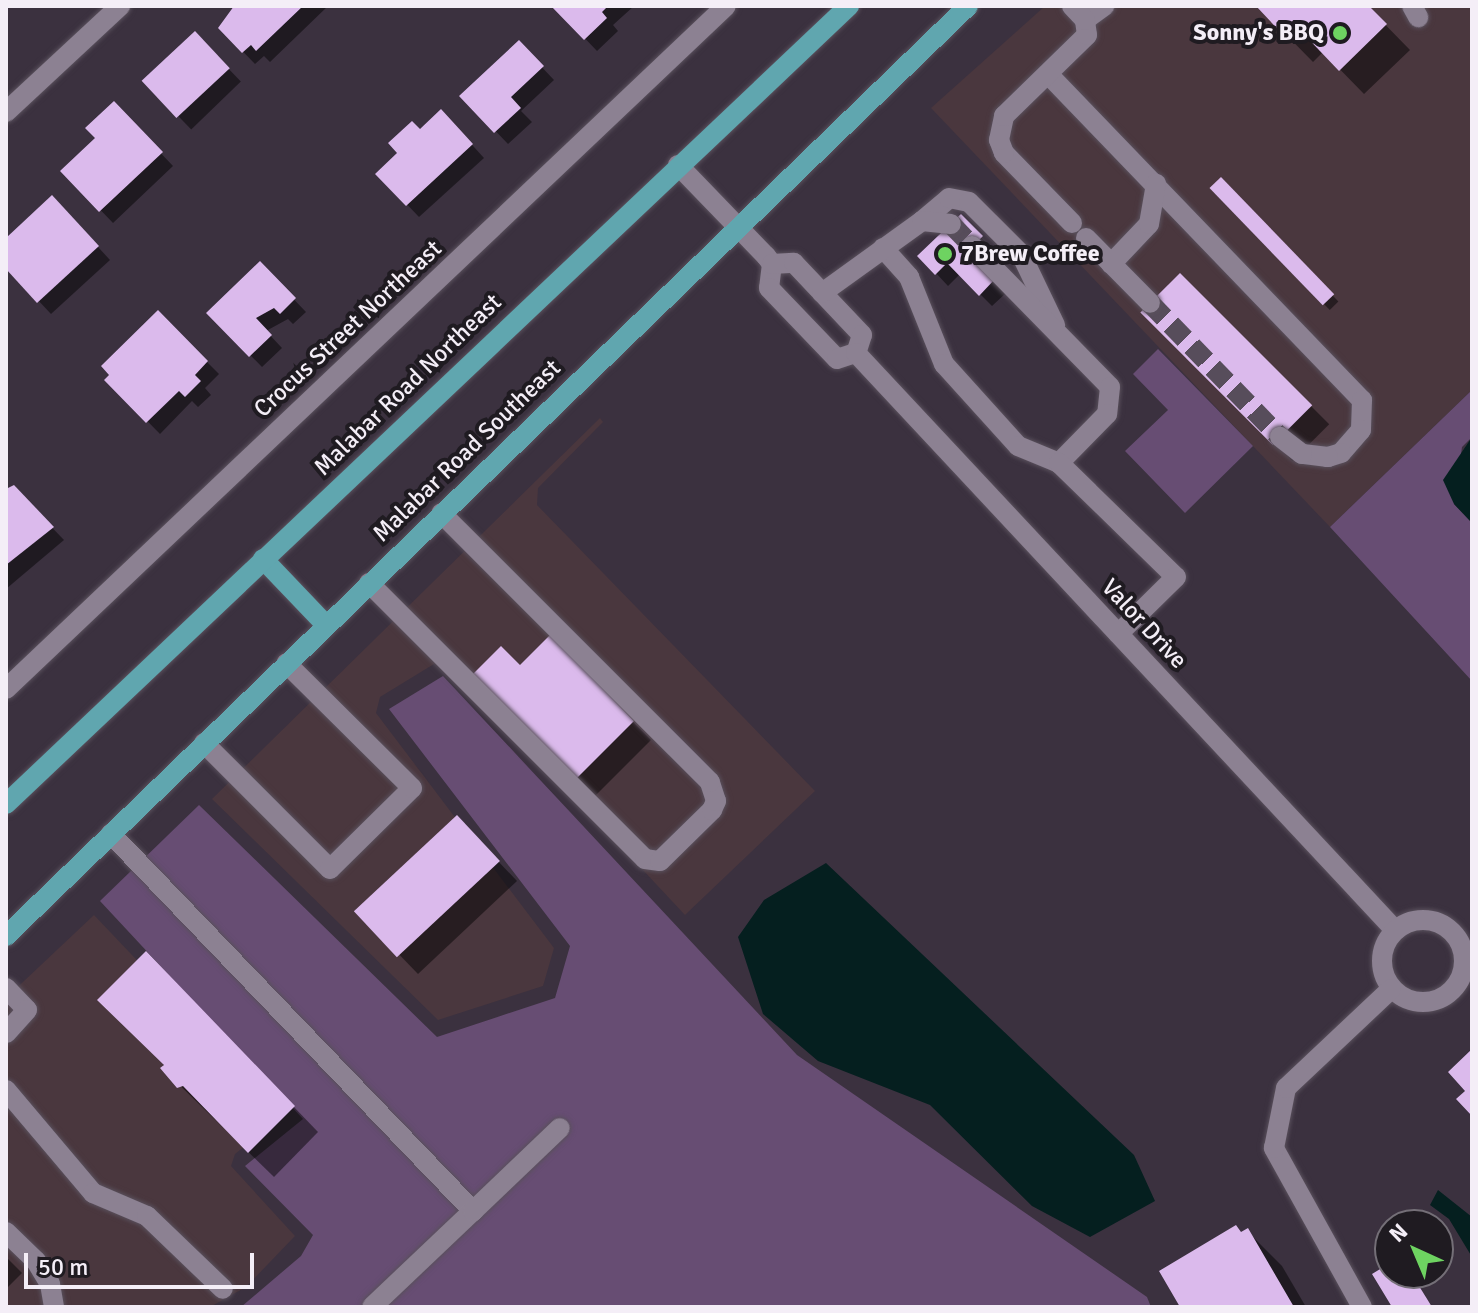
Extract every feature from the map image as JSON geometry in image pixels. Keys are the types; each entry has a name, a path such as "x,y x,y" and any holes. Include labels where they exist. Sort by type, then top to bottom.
{"main road":[{"name":"Malabar Road Northeast","path":"6,804 849,6"},
{"name":"Malabar Road Southeast","path":"6,936 968,6"},
{"path":"263,559 326,625"}],"street":[{"path":"6,112 120,6"},
{"name":"Crocus Street Northeast","path":"6,689 726,6"},
{"path":"1104,6 1078,13 1087,35 1004,116 999,140 1004,153 1150,303"},
{"path":"1048,74 1362,400 1361,430 1341,453 1328,457 1302,454 1280,437"},
{"name":"Valor Drive","path":"678,165 772,264 794,263 862,335 856,353 1395,930"},
{"path":"1111,264 1149,224 1156,184"},
{"path":"822,293 949,198 969,202 1021,254 1057,328"},
{"path":"922,221 951,224"},
{"path":"972,246 1057,328 1110,387 1107,414 1059,463"},
{"path":"883,248 909,277 944,364 1018,446 1059,463 1176,577 1118,634"},
{"path":"772,264 769,288 837,359 856,353"},
{"path":"369,583 645,859 660,861 712,810 716,801 710,782 441,513"},
{"path":"204,743 330,869 412,788 286,663"},
{"path":"111,834 473,1211"},
{"path":"1436,922 1465,931 1462,976 1445,996 1420,1002 1391,989 1382,955 1395,930 1408,923 1436,922"},
{"path":"6,988 27,1010 6,1033"},
{"path":"1362,1307 1274,1148 1286,1088 1391,989"},
{"path":"6,1090 93,1193 147,1216 223,1289"},
{"path":"372,1307 560,1128"},
{"path":"6,1232 36,1261 50,1284 54,1307"}],"shaded area":[{"path":"1045,6 1472,6 1472,390 1330,527 931,108"},
{"path":"1158,349 1253,446 1185,513 1125,451 1168,410 1133,374"},
{"path":"1472,390 1472,437 1462,447 1454,504 1472,523 1472,681 1330,527"},
{"path":"600,418 603,422 538,488 537,505 815,791 685,915 453,667 434,664 380,697 376,713 554,948 543,986 438,1020 212,799"},
{"path":"1472,437 1472,523 1454,504 1443,480"},
{"path":"443,676 797,1055 1147,1297 1151,1307 241,1307 301,1256 313,1235 245,1166 303,1119 100,901 199,805 437,1037 555,998 570,946 389,709"},
{"path":"826,863 1134,1155 1155,1201 1090,1237 1032,1206 930,1105 818,1061 763,1014 738,937 764,900"},
{"path":"94,915 284,1115 235,1154 231,1166 295,1236 246,1287 210,1307 6,1307 6,998"},
{"path":"1438,1190 1472,1217 1472,1257 1454,1227 1454,1209 1435,1209 1430,1205"}],"building":[{"path":"234,6 303,6 256,51 251,45 242,53 218,28"},
{"path":"551,6 608,6 602,12 607,18 584,40"},
{"name":"Sonny's BBQ","path":"1256,6 1369,6 1387,24 1339,71 1298,28 1287,39"},
{"path":"195,31 230,68 176,118 142,81"},
{"path":"519,40 544,66 511,97 521,108 494,133 459,96"},
{"path":"114,101 163,152 99,212 60,171 95,138 85,128"},
{"path":"441,109 473,144 406,206 375,174 397,153 388,143 412,121 420,129"},
{"path":"1221,177 1334,294 1323,305 1209,188"},
{"path":"52,195 99,246 37,303 6,269 6,238"},
{"name":"7Brew Coffee","path":"961,214 983,236 968,251 995,279 979,296 947,263 935,275 917,256"},
{"path":"260,261 296,298 280,314 274,308 256,318 272,335 249,357 206,313"},
{"path":"1180,273 1312,405 1273,445 1140,313"},
{"path":"158,310 208,361 195,375 201,381 185,397 179,391 146,423 104,380 109,375 101,366"},
{"path":"14,485 54,527 6,565 6,489"},
{"path":"550,635 634,721 576,779 472,675 501,646 520,665"},
{"path":"457,815 500,861 397,957 354,911"},
{"path":"146,951 295,1106 248,1153 183,1086 177,1088 160,1068 164,1065 97,1000"},
{"path":"1472,1049 1472,1116 1456,1099 1465,1091 1448,1072"},
{"path":"1236,1225 1241,1232 1248,1228 1294,1307 1180,1307 1159,1271"},
{"path":"1381,1289 1421,1289 1432,1307 1392,1307"}],"tunnel":[{"path":"951,224 972,246"},
{"path":"1150,303 1280,437"}],"place":[{"name":"Sonny's BBQ","path":"1340,33"},
{"name":"7Brew Coffee","path":"945,254"}]}
